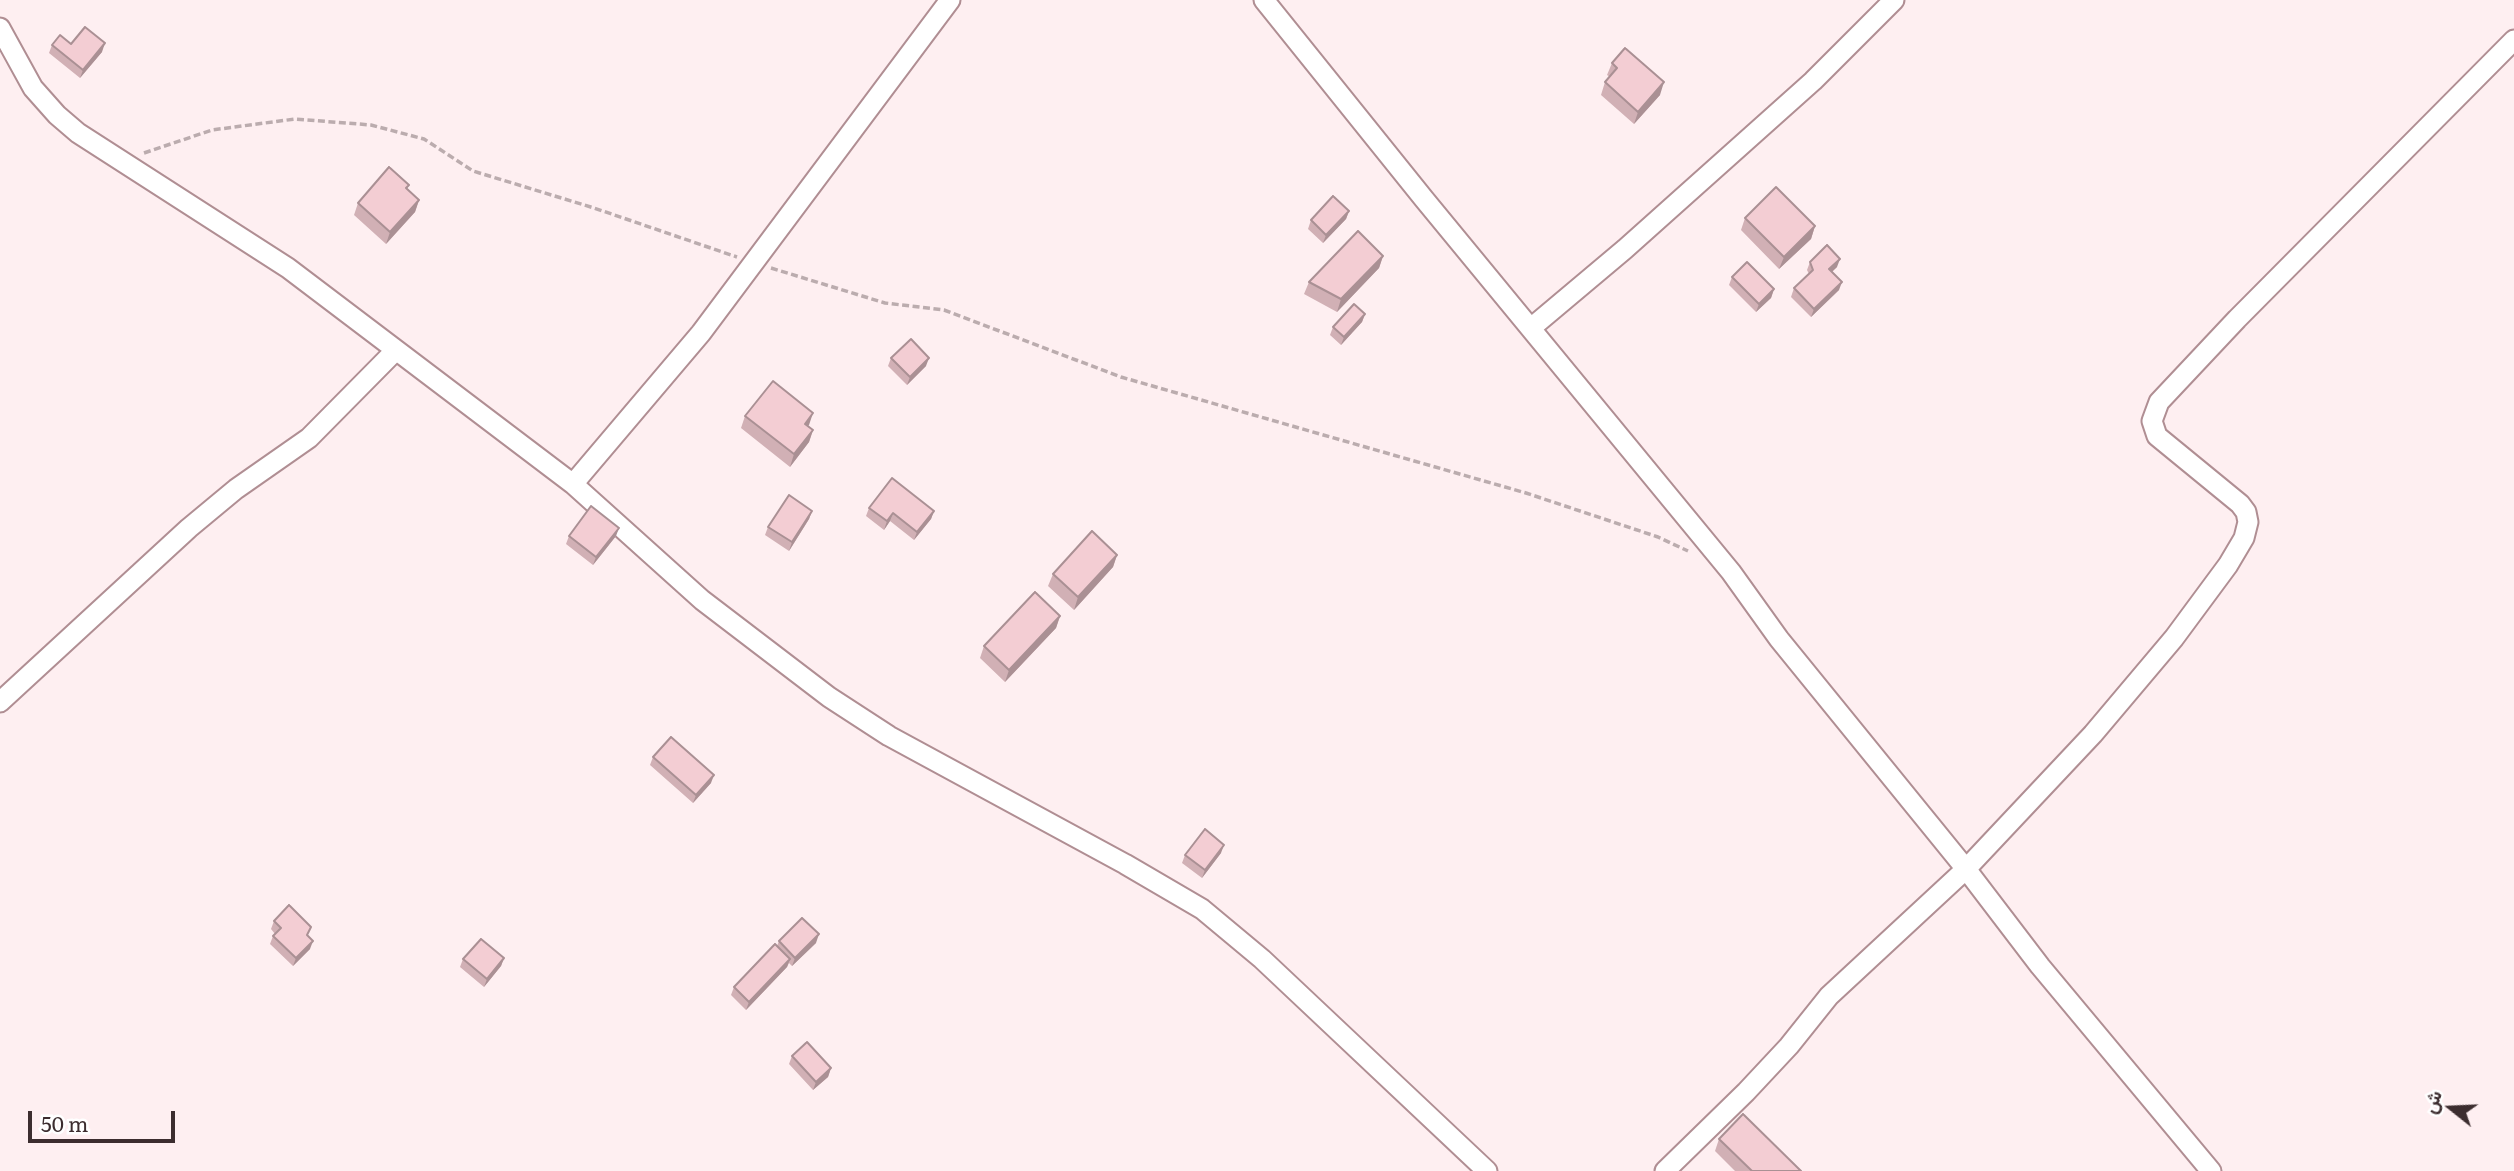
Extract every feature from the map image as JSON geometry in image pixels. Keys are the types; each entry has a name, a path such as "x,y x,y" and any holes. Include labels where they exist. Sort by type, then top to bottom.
{"street":[{"path":"573,484 701,332 950,0"},
{"path":"1264,0 1731,572 1779,639 1966,869 2040,966 2211,1171"},
{"path":"1531,328 1625,249 1813,81 1894,0"},
{"path":"0,28 33,88 57,115 78,133 288,268 573,484 702,600 829,697 889,736 1125,864 1202,909 1262,959 1487,1171"},
{"path":"1665,1171 1746,1093 1789,1046 1829,996 1966,869 2084,744 2182,627 2228,565 2244,538 2248,522 2241,504 2157,436 2152,421 2159,402 2237,319 2514,40"},
{"path":"0,702 196,522 236,489 309,438 396,350"}],"path":[{"path":"121,160 212,130 295,119 371,125 424,139 473,171 594,208 812,282 885,303 944,310 1121,377 1526,493 1658,537 1694,554"}],"building":[{"path":"85,27 105,43 83,70 52,45 60,35 71,44"},
{"path":"1625,48 1664,82 1638,112 1605,82 1617,68 1612,63"},
{"path":"389,167 409,185 406,188 419,200 390,232 358,203"},
{"path":"1776,187 1815,226 1784,257 1745,218"},
{"path":"1333,196 1349,211 1326,235 1311,220"},
{"path":"1358,231 1383,256 1341,299 1309,282"},
{"path":"1827,245 1840,259 1829,269 1842,282 1814,309 1794,288 1813,270 1810,262"},
{"path":"1747,262 1774,289 1759,304 1732,277"},
{"path":"1354,304 1365,314 1344,337 1333,327"},
{"path":"911,339 929,358 910,377 891,358"},
{"path":"773,381 813,413 805,424 813,430 794,454 745,416"},
{"path":"892,478 934,511 917,532 893,513 887,521 869,508"},
{"path":"789,495 812,511 792,542 768,527"},
{"path":"591,506 619,528 596,557 569,536"},
{"path":"1092,531 1117,555 1078,597 1053,574"},
{"path":"1035,592 1060,616 1009,670 984,646"},
{"path":"671,737 714,775 696,795 653,757"},
{"path":"1205,829 1224,845 1205,870 1185,855"},
{"path":"289,905 311,927 307,935 313,941 296,958 273,936 281,928 274,921"},
{"path":"802,918 819,934 795,958 779,941"},
{"path":"481,939 504,958 487,979 463,959"},
{"path":"775,944 790,959 749,1002 734,987"},
{"path":"807,1042 831,1068 816,1082 792,1056"},
{"path":"1743,1114 1801,1171 1752,1171 1719,1139"}]}
